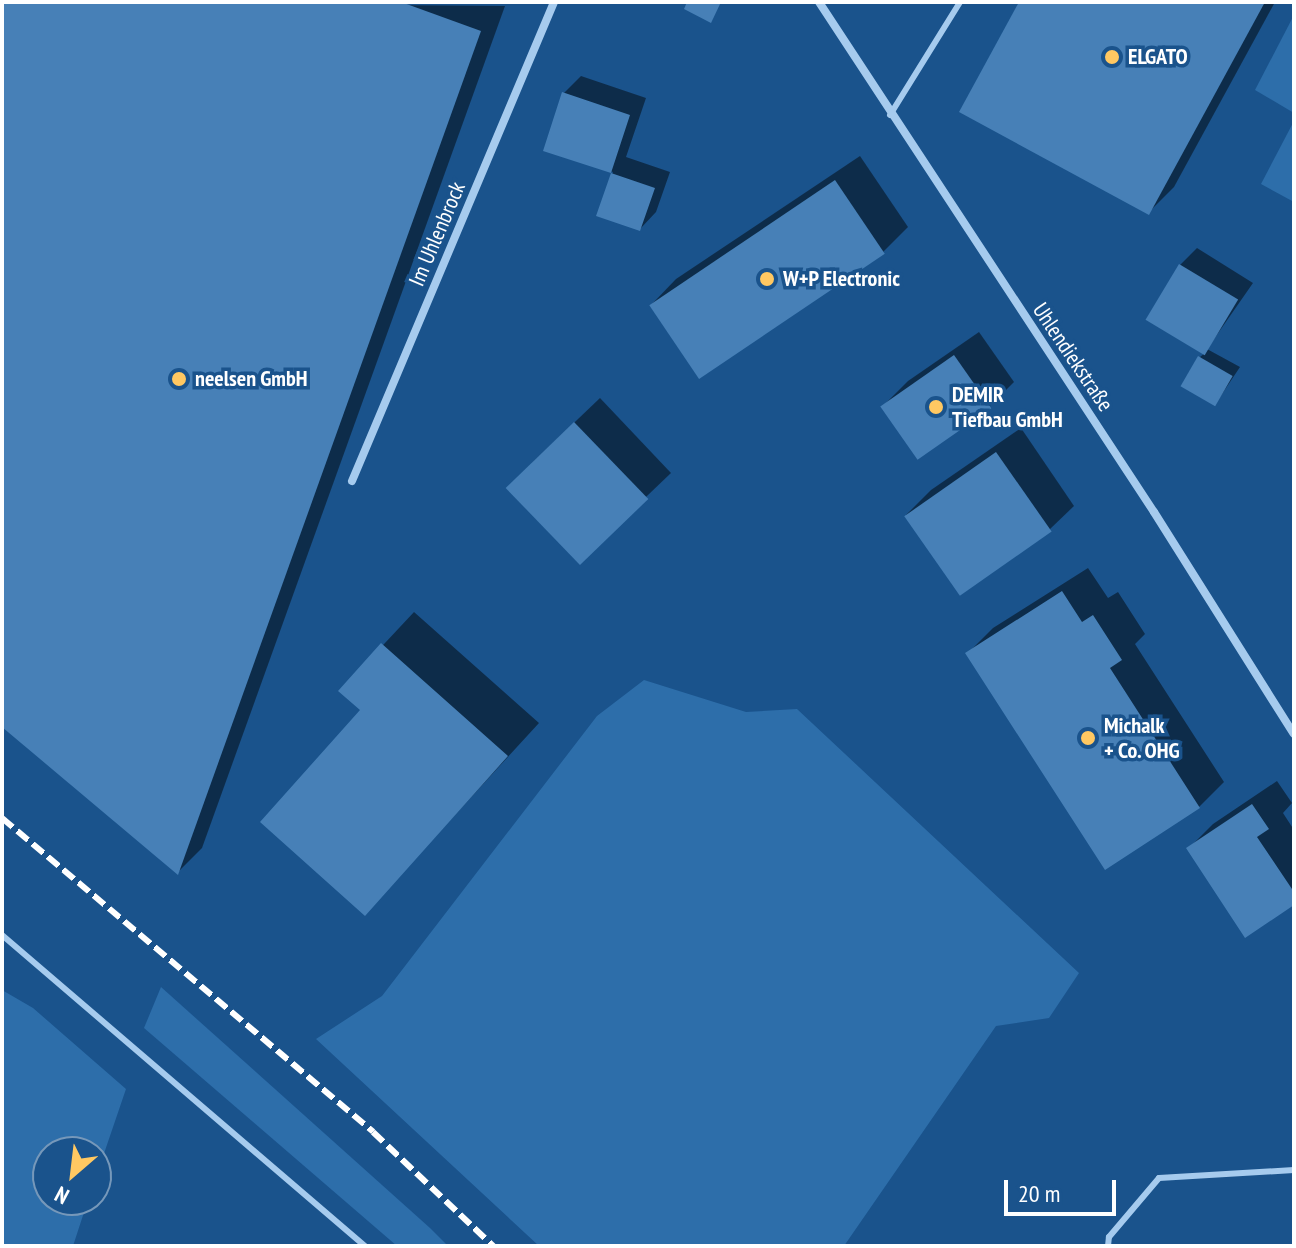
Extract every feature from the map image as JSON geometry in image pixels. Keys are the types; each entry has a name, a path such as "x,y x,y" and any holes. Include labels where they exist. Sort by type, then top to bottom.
{"street":[{"name":"Im Uhlenbrock","path":"352,481 554,2"},
{"name":"Uhlendiekstraße","path":"819,2 890,115 1154,512 1294,734"}],"lane":[{"path":"890,115 960,2"},
{"path":"2,935 365,1246"},
{"path":"1108,1246 1109,1237 1159,1178 1294,1170"}],"shaded area":[{"path":"1294,15 1294,113 1255,90"},
{"path":"1294,121 1294,202 1261,184"},
{"path":"644,680 746,712 797,709 1079,973 1049,1018 996,1026 844,1246 539,1246 316,1039 382,996 597,716"},
{"path":"161,987 448,1246 397,1246 144,1028"},
{"path":"2,990 33,1008 126,1089 110,1136 32,1136 32,1216 83,1216 73,1246 2,1246"}],"building":[{"name":"neelsen GmbH","path":"2,2 401,2 481,31 178,875 2,727"},
{"path":"687,2 721,2 711,23 684,9"},
{"name":"ELGATO","path":"1019,2 1265,2 1149,215 959,112"},
{"path":"562,92 630,115 611,173 543,151"},
{"path":"611,173 655,188 640,231 596,216"},
{"name":"W+P Electronic","path":"835,180 885,254 699,379 649,305"},
{"path":"1179,264 1238,300 1205,355 1146,320"},
{"name":"DEMIR Tiefbau GmbH","path":"954,355 991,408 918,460 880,407"},
{"path":"1198,356 1233,376 1215,406 1180,386"},
{"path":"574,422 648,499 580,565 506,488"},
{"path":"996,452 1052,531 960,596 904,516"},
{"name":"Michalk + Co. OHG","path":"1062,591 1082,622 1093,615 1122,660 1110,668 1200,808 1105,870 965,653"},
{"path":"381,643 508,756 365,916 260,822 360,710 338,691"},
{"path":"1252,804 1269,829 1257,837 1294,892 1294,905 1245,938 1186,848"}],"railway":[{"path":"2,818 373,1132 493,1246"}],"place":[{"name":"ELGATO","path":"1112,57"},
{"name":"W+P Electronic","path":"767,279"},
{"name":"neelsen GmbH","path":"179,379"},
{"name":"DEMIR Tiefbau GmbH","path":"936,407"},
{"name":"Michalk + Co. OHG","path":"1088,738"}]}
